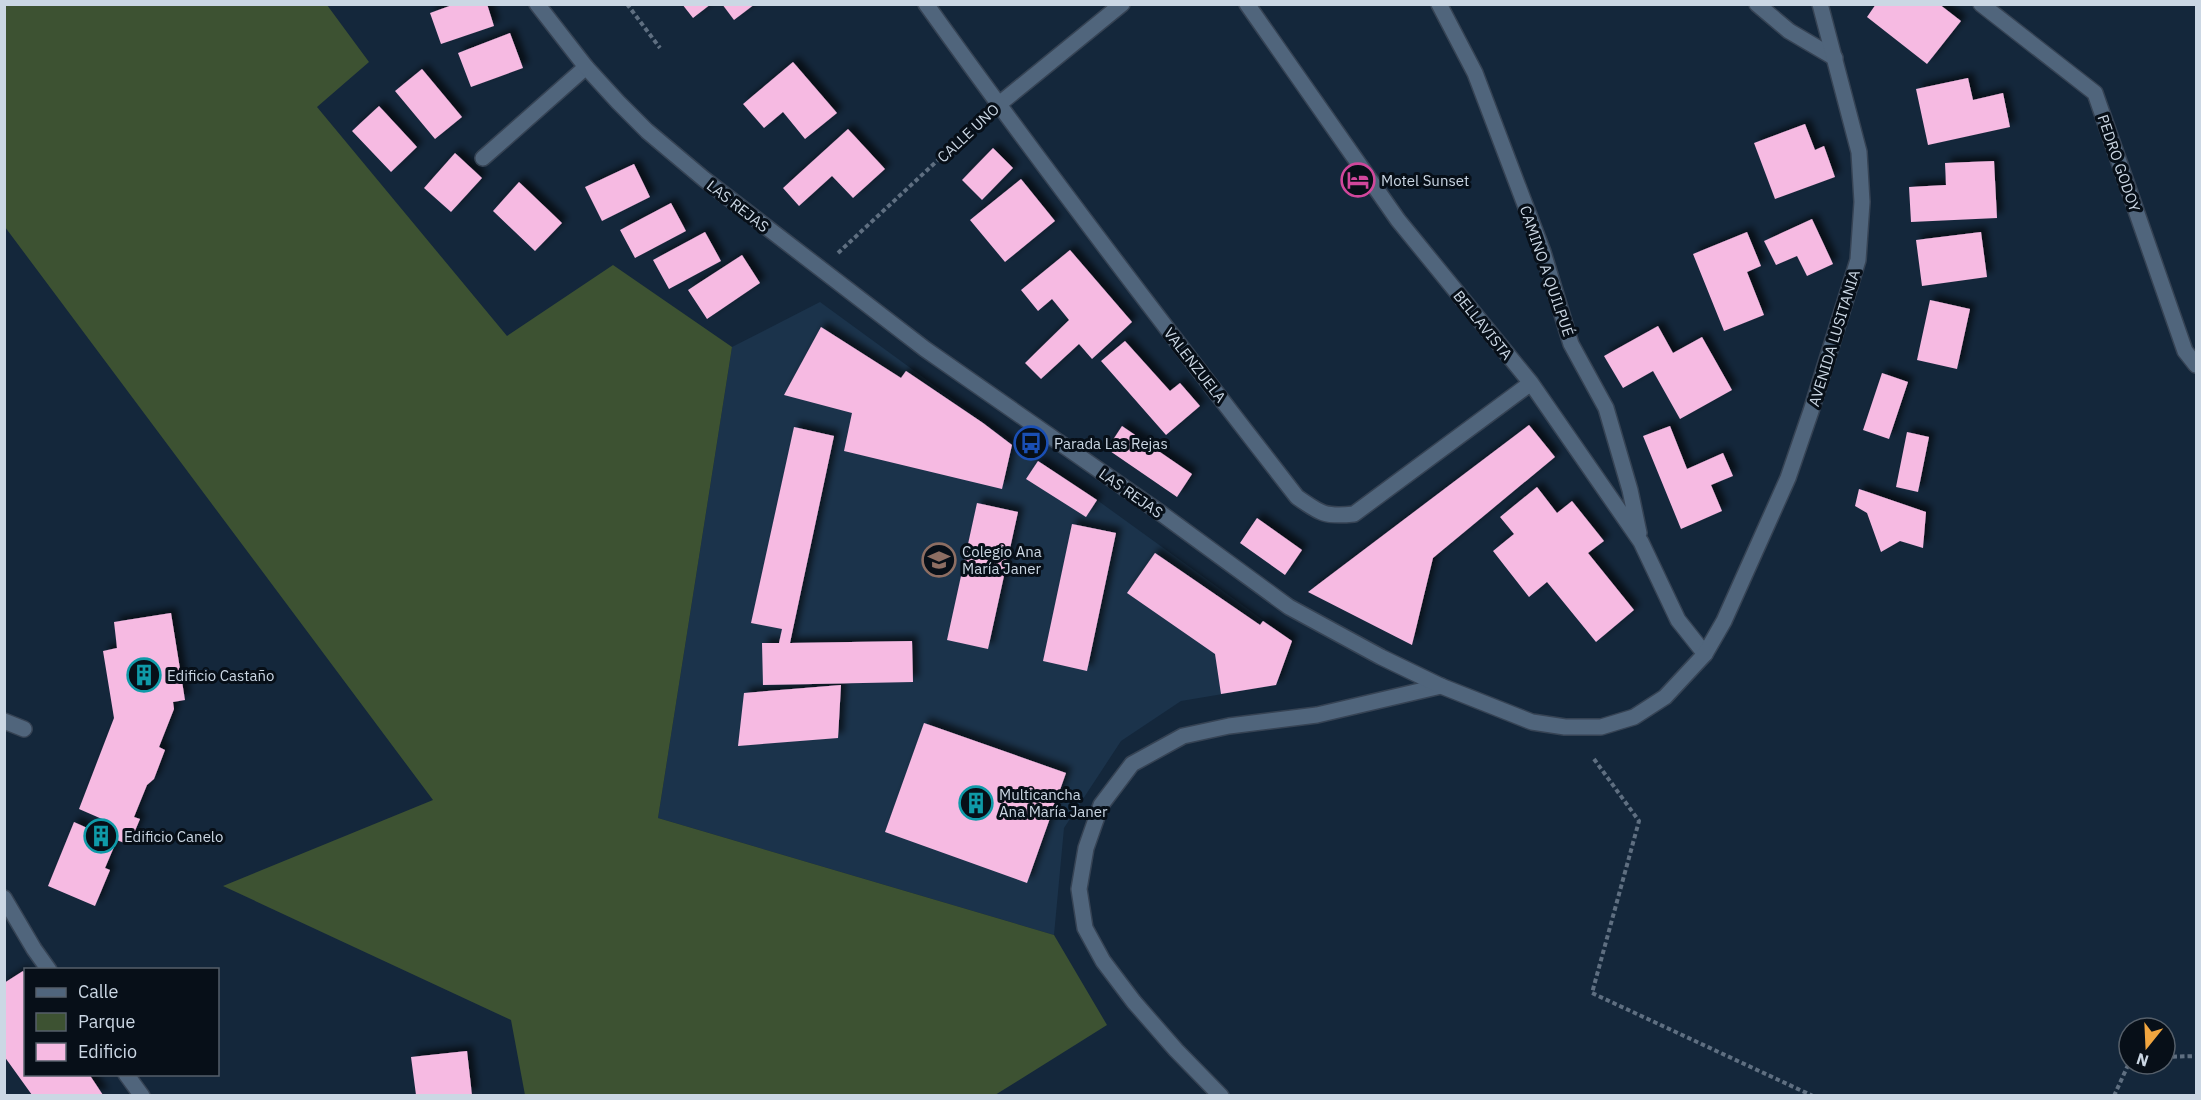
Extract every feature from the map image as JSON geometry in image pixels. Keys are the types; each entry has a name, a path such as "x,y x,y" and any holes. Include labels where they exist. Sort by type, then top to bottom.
{"street":[{"name":"LAS REJAS","path":"537,4 586,67 647,131 704,179 925,349 1162,514 1289,607 1381,657 1442,686 1532,722 1565,727 1601,727 1634,717 1665,697 1705,654"},
{"name":"VALENZUELA","path":"926,4 998,105 1138,292 1297,497 1322,513 1333,516 1354,514 1531,383"},
{"name":"CALLE UNO","path":"998,105 1122,4"},
{"name":"BELLAVISTA","path":"1247,4 1398,220 1531,383 1641,542 1678,620 1705,654"},
{"name":"CAMINO A QUILPUÉ","path":"1439,4 1475,73 1542,252 1571,344 1606,408 1630,490 1641,542"},
{"path":"1757,4 1789,31 1835,58"},
{"name":"AVENIDA LUSITANIA","path":"1705,654 1724,621 1788,478 1858,260 1862,202 1859,152 1820,4"},
{"name":"PEDRO GODOY","path":"1981,4 2095,93 2185,351 2196,365"},
{"path":"483,158 586,67"},
{"path":"1221,1095 1176,1050 1134,1002 1103,961 1085,928 1079,890 1086,849 1101,805 1132,764 1183,736 1229,726 1317,715 1442,686"},
{"path":"4,721 24,729"},
{"path":"4,898 34,949 48,968"},
{"path":"128,1076 142,1095"}],"path":[{"path":"627,4 660,48"},
{"name":"CALLE UNO","path":"820,269 998,105"},
{"path":"1594,759 1639,821 1592,993 1813,1095"},
{"path":"2177,1057 2196,1056"},
{"path":"2114,1095 2123,1076"}],"shaded area":[{"name":"Colegio Ana María Janer","path":"820,302 1038,461 1097,500 1292,641 1276,685 1181,701 1121,741 1064,828 1054,935 658,818 732,347"}],"green space":[{"path":"5,4 327,5 369,62 317,107 507,336 613,265 732,347 658,818 1054,935 1107,1025 995,1095 525,1095 511,1020 223,886 433,800 5,227"}],"building":[{"path":"455,4 487,4 494,26 441,44 430,13"},
{"path":"682,4 711,4 693,18"},
{"path":"722,4 755,4 734,20"},
{"path":"1876,4 1939,4 1961,21 1927,64 1867,17"},
{"path":"510,33 523,68 471,87 458,53"},
{"path":"793,62 837,113 805,139 783,112 764,128 743,104"},
{"path":"422,69 462,117 435,139 395,91"},
{"path":"1968,78 1973,100 2003,93 2010,127 1928,145 1916,89"},
{"path":"379,106 417,147 391,172 352,131"},
{"path":"1805,124 1815,150 1824,146 1835,177 1775,199 1754,143"},
{"path":"848,129 885,169 853,198 832,176 799,206 783,188"},
{"path":"993,148 1013,168 982,200 962,180"},
{"path":"455,153 482,178 451,212 424,188"},
{"path":"1994,161 1997,218 1911,222 1909,187 1946,185 1945,163"},
{"path":"634,164 650,197 602,221 585,187"},
{"path":"1021,179 1055,221 1005,262 970,220"},
{"path":"519,182 562,223 535,251 493,211"},
{"path":"671,203 686,231 635,258 620,230"},
{"path":"1812,219 1833,264 1807,276 1797,256 1776,265 1764,241"},
{"path":"705,232 721,261 669,289 653,260"},
{"path":"1747,232 1761,266 1747,272 1764,315 1724,331 1693,254"},
{"path":"1981,232 1987,277 1922,286 1916,240"},
{"path":"1070,250 1132,322 1092,359 1079,344 1041,379 1025,363 1069,320 1052,299 1038,311 1021,290"},
{"path":"742,255 760,283 707,319 688,290"},
{"path":"1930,300 1970,309 1957,369 1917,360"},
{"path":"1658,326 1673,353 1702,337 1732,390 1680,419 1653,371 1623,388 1604,356"},
{"path":"821,327 901,378 906,371 1012,445 1002,489 844,451 852,413 784,395"},
{"path":"1125,341 1170,391 1180,383 1200,406 1166,435 1101,361"},
{"path":"1882,373 1908,382 1889,439 1863,430"},
{"path":"1529,425 1555,457 1433,558 1412,645 1308,592"},
{"path":"1122,426 1192,474 1177,497 1107,449"},
{"path":"1670,426 1687,469 1723,453 1733,476 1711,485 1722,511 1681,529 1643,436"},
{"path":"794,427 834,436 790,643 912,641 913,682 763,685 762,643 779,643 782,629 751,623"},
{"path":"1907,432 1929,437 1918,492 1896,487"},
{"path":"1038,461 1097,500 1086,517 1026,479"},
{"path":"1537,487 1557,513 1572,501 1604,541 1588,553 1634,610 1596,642 1547,582 1529,597 1493,551 1514,534 1500,517"},
{"path":"1859,489 1926,512 1923,548 1900,541 1881,552 1867,513 1855,506"},
{"path":"977,503 1018,512 988,649 947,640"},
{"path":"1257,518 1302,550 1285,575 1240,543"},
{"path":"1072,524 1116,533 1087,671 1043,661"},
{"path":"1155,553 1260,625 1263,621 1292,641 1276,685 1221,694 1215,654 1127,593"},
{"name":"Edificio Castaño","path":"171,613 185,700 173,702 174,709 159,747 165,750 154,779 147,785 134,817 140,819 129,845 117,840 105,868 110,870 95,906 48,886 74,822 96,832 102,819 79,809 114,718 103,651 117,648 114,622"},
{"path":"841,685 838,738 738,746 744,693"},
{"name":"Multicancha Ana María Janer","path":"924,723 1066,773 1027,883 885,832"},
{"path":"24,972 24,1076 90,1076 103,1095 32,1095 4,1056 4,983"},
{"path":"467,1051 472,1095 416,1095 411,1057"}],"place":[{"name":"Motel Sunset","path":"1358,180"},
{"name":"Parada Las Rejas","path":"1031,443"},
{"name":"Colegio Ana María Janer","path":"939,560"},
{"name":"Edificio Castaño","path":"144,675"},
{"name":"Multicancha Ana María Janer","path":"976,803"},
{"name":"Edificio Canelo","path":"101,836"}]}
